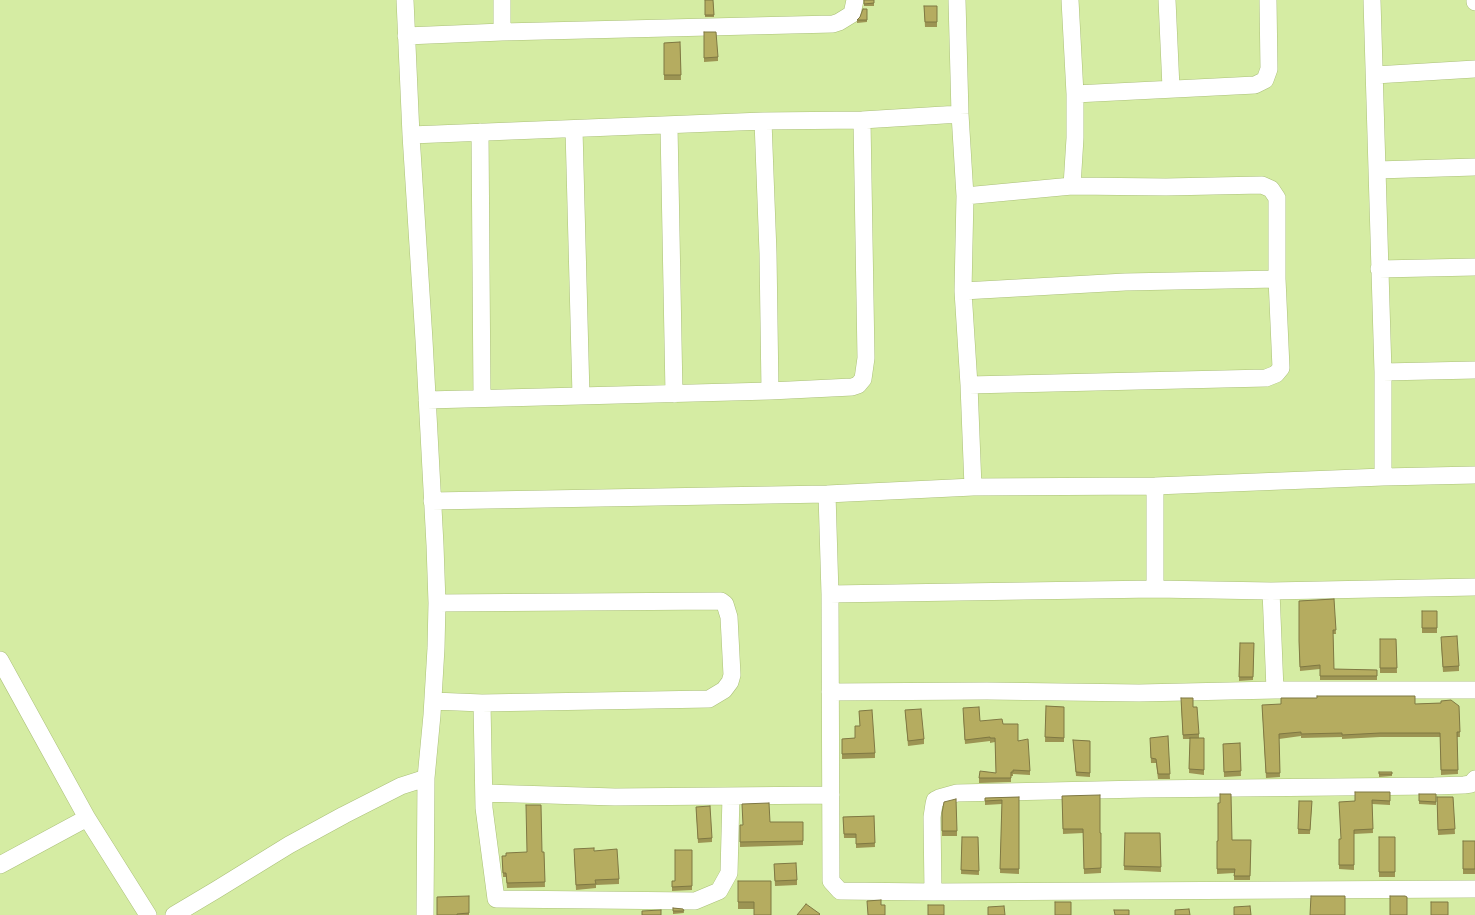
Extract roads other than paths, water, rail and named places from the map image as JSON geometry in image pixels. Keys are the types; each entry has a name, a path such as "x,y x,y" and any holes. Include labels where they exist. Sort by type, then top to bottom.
{"street":[{"path":"406,0 410,135 427,400 437,603 436,648 426,778 425,915"},
{"path":"502,0 502,32"},
{"path":"406,36 502,32 833,24 852,14 855,0"},
{"path":"957,0 960,114 965,196 963,291 969,385 972,486"},
{"path":"1070,0 1075,94 1075,138 1072,186"},
{"path":"1167,0 1171,88"},
{"path":"1075,94 1255,85 1265,80 1269,70 1268,0"},
{"path":"1372,0 1383,372 1383,477"},
{"path":"1375,75 1475,69"},
{"path":"410,135 763,122 862,120 960,114"},
{"path":"427,400 770,391 852,387 858,385 863,379 866,358 862,120"},
{"path":"763,122 768,253 770,391"},
{"path":"669,126 674,394"},
{"path":"574,129 581,396"},
{"path":"480,132 482,398"},
{"path":"1376,170 1475,167"},
{"path":"965,196 1072,186 1166,187 1262,185 1271,189 1277,198 1277,280 1281,368 1272,376 969,385"},
{"path":"1379,269 1475,267"},
{"path":"963,291 1125,282 1277,280"},
{"path":"1383,372 1475,370"},
{"path":"432,501 827,494 972,486 1155,486 1475,475"},
{"path":"1155,486 1155,589"},
{"path":"827,494 830,594 831,881 840,891 933,892 1475,889"},
{"path":"830,594 1155,589 1271,591 1475,587"},
{"path":"1271,591 1275,690"},
{"path":"432,701 482,702 709,699 724,690 730,682 732,675 729,617 725,604 721,601 437,603"},
{"path":"0,660 87,818 148,915"},
{"path":"830,692 987,691 1139,693 1275,690 1475,690"},
{"path":"482,702 484,808 496,899 696,901 718,891 729,874 731,796"},
{"path":"174,915 289,845 344,815 401,786 426,778"},
{"path":"933,892 932,817 934,804 935,800 939,798 957,793 1142,788 1434,786 1471,784 1475,779"},
{"path":"484,793 615,797 831,795"},
{"path":"0,865 87,818"}]}
